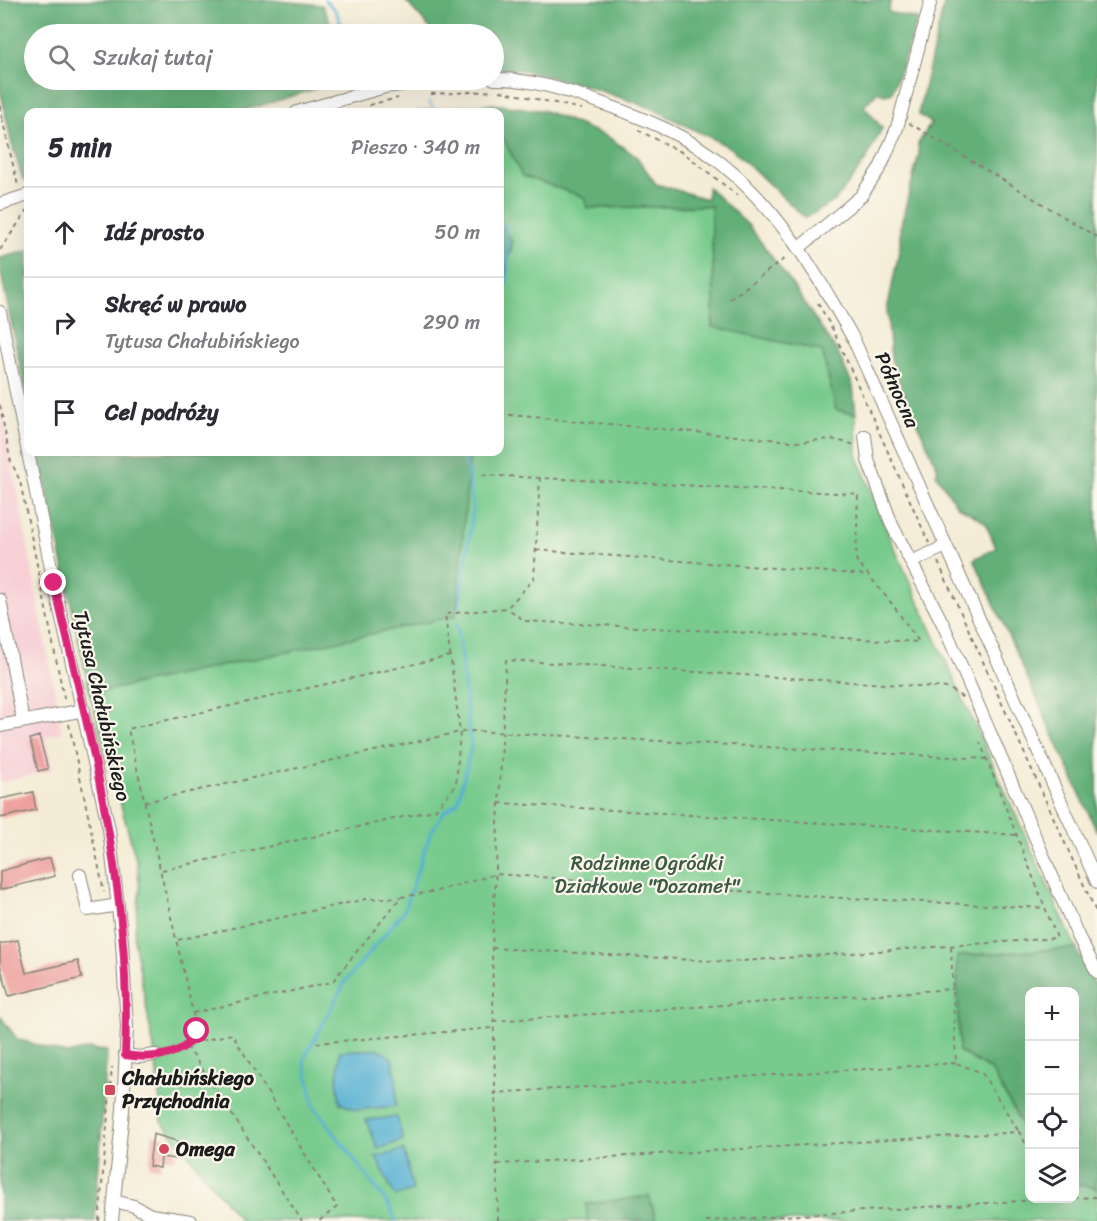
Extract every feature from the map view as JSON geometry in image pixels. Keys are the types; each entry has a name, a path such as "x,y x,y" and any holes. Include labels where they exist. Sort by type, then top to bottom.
{"street":[{"path":"794,251 861,196 881,165 899,117 931,0"},
{"name":"Północna","path":"504,81 570,91 646,120 689,142 722,164 764,204 853,338 1097,882"},
{"path":"311,108 374,90"},
{"path":"0,204 24,196"},
{"name":"Tytusa Chałubińskiego","path":"0,312 5,364 24,449"},
{"path":"865,436 867,449 892,525 944,624 1074,925 1097,972"},
{"name":"Tytusa Chałubińskiego","path":"26,456 104,800 112,906 126,986 119,1056 112,1221"},
{"path":"911,562 946,546"},
{"path":"0,600 5,653 13,691 23,721"},
{"path":"0,726 84,710"},
{"path":"80,875 88,910 112,906"},
{"path":"119,1056 155,1055"},
{"path":"114,1201 134,1206 151,1215 191,1221"}],"path":[{"path":"421,94 499,91 548,100 587,111"},
{"path":"368,105 399,98"},
{"path":"0,106 12,164"},
{"path":"899,117 1097,237"},
{"path":"0,123 2,118"},
{"path":"635,129 685,154 744,201"},
{"path":"0,250 24,215"},
{"path":"783,247 794,251"},
{"path":"794,251 794,262"},
{"path":"730,299 794,251"},
{"path":"817,300 833,330 1097,914"},
{"path":"0,405 10,459 20,481 67,714 112,906"},
{"path":"504,414 801,442 831,439 867,449"},
{"path":"162,870 435,810 456,785 462,732 445,614 507,608 525,621 919,642 856,560 858,494 482,475"},
{"path":"507,608 534,579 540,478"},
{"path":"536,550 868,575"},
{"path":"155,1055 180,1051 192,1042 197,1031 128,729 450,656"},
{"path":"498,1221 492,948 506,660 949,688 963,698"},
{"path":"146,802 462,732 476,731 503,730 987,759"},
{"path":"492,948 729,962 1057,938 979,738"},
{"path":"499,802 1017,835"},
{"path":"177,940 366,899 418,894 458,886 496,874 825,897 1045,908"},
{"path":"193,1012 332,982 403,896"},
{"path":"951,946 956,1063"},
{"path":"493,1020 952,989"},
{"path":"316,1043 493,1028"},
{"path":"192,1042 232,1034 337,1207 319,1221"},
{"path":"187,1046 302,1221"},
{"path":"99,1221 119,1056"},
{"path":"494,1093 956,1063 982,1073 1028,1149"},
{"path":"497,1164 1019,1132"},
{"path":"1079,1198 1097,1197"},
{"path":"706,1221 1025,1201"}],"shaded area":[{"path":"1,401 62,732 46,736 52,770 0,783"}],"green space":[{"path":"0,0 269,0 322,5 331,24 24,24 24,90 312,90 252,108 24,108 23,180 11,141 0,88"},
{"path":"405,0 891,0 888,12 918,19 892,93 884,95 878,91 864,106 882,128 866,160 835,201 805,218 731,148 651,108 583,85 521,70 504,69 504,24 426,24"},
{"path":"945,0 1097,0 1097,832 974,559 996,548 985,522 957,506 936,474 938,469 891,359 887,310 900,247 900,228 919,154 918,144 931,123 918,114"},
{"path":"492,104 494,108 449,108"},
{"path":"492,104 545,111 608,137 636,156 656,184 707,199 708,187 749,226 838,353 853,386 856,414 836,410 822,351 712,327 714,300 711,206 587,208 584,197 522,176 504,140 504,108 494,108"},
{"name":"Rodzinne Ogródki Działkowe \"Dozamet\"","path":"504,137 523,176 585,197 587,208 711,206 714,300 712,326 823,351 836,410 856,414 857,455 889,536 1076,948 957,956 959,1051 992,1071 1025,1131 1025,1203 1079,1203 1079,1185 1097,1188 1097,1221 657,1221 649,1197 586,1204 588,1221 241,1221 162,1122 155,1055 134,939 140,890 137,863 90,694 456,615 470,456 504,456 504,281 512,243 504,228"},
{"path":"504,228 512,243 504,276"},
{"path":"24,252 24,384 0,269 0,258"},
{"path":"40,456 470,456 456,616 90,694"},
{"path":"1076,948 1097,989 1097,1188 1079,1185 1079,987 1025,987 1025,1131 992,1071 959,1051 957,956"},
{"path":"0,1016 17,1039 67,1054 88,1049 107,1051 95,1221 0,1221"},
{"path":"649,1196 657,1221 588,1221 586,1204"}],"water":[{"path":"379,1049 392,1058 396,1078 396,1106 356,1110 340,1103 337,1079 340,1051"},
{"path":"397,1117 403,1140 378,1149 366,1120"},
{"path":"404,1150 413,1191 395,1196 376,1157"}],"building":[{"path":"39,736 48,769 38,771 30,739"},
{"path":"33,792 36,810 0,818 0,799"},
{"path":"50,858 55,876 0,890 0,871"},
{"path":"18,940 26,973 78,961 82,978 9,996 0,965 0,944"},
{"name":"Omega","path":"153,1134 177,1141 176,1159 161,1157 160,1168 149,1166"}],"waterway":[{"path":"325,0 336,11 341,24"},
{"path":"429,102 433,108"},
{"path":"504,226 508,259 504,294"},
{"path":"459,606 473,510 466,456"},
{"path":"396,1221 390,1207 314,1106 304,1059 345,982 404,911 430,834 444,812 458,802 471,747 457,623"}],"place":[{"name":"Chałubińskiego Przychodnia","path":"110,1090"},
{"name":"Omega","path":"164,1149"}],"route":[{"path":"54,583 109,829 126,986 125,1055 139,1057 180,1051 192,1042 197,1031"}]}
